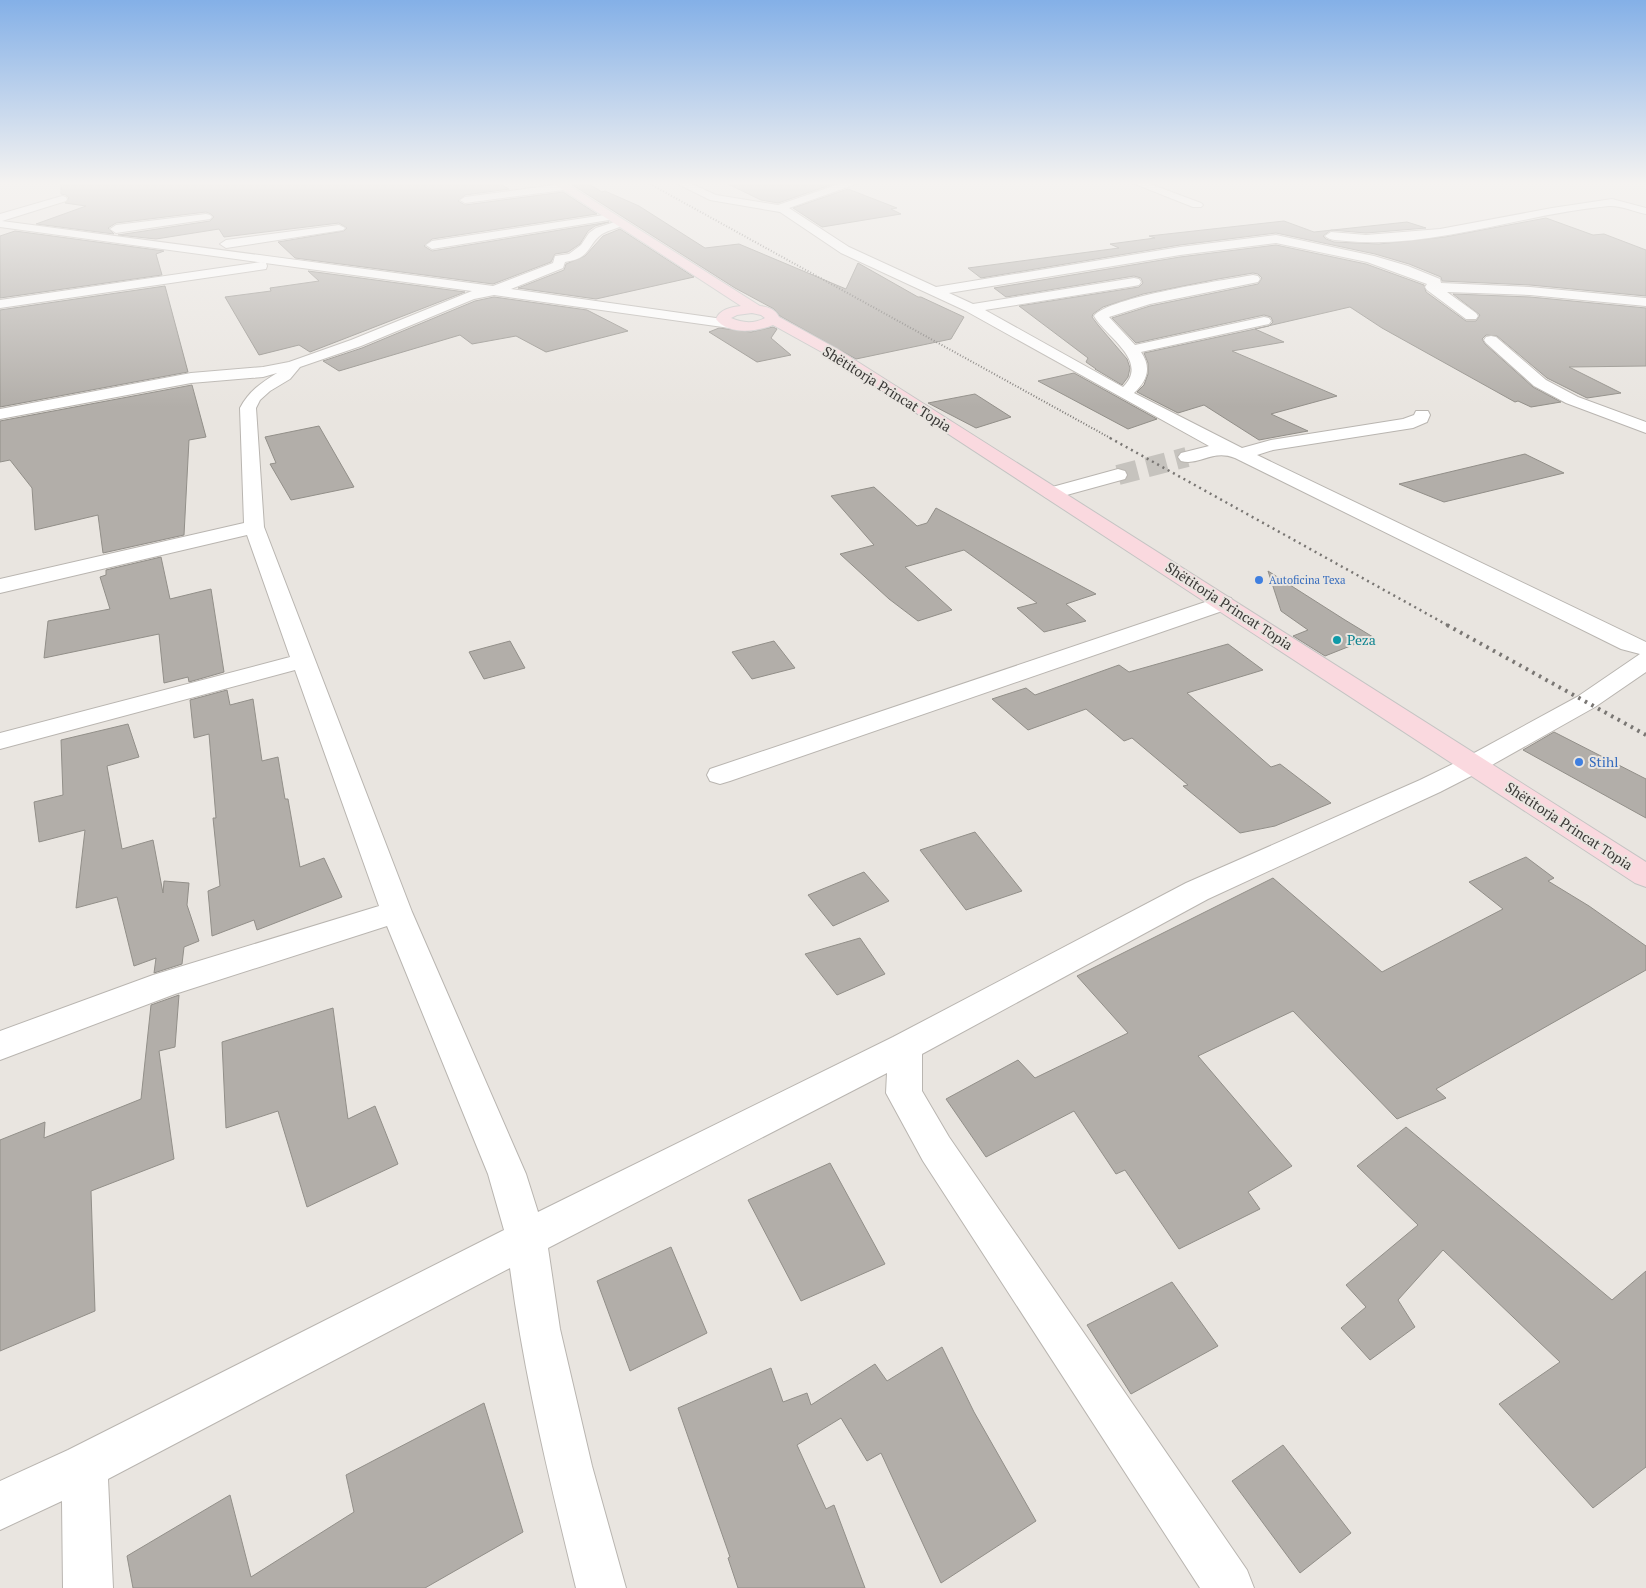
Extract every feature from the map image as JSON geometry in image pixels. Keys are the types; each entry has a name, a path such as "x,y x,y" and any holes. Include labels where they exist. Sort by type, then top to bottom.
{"main road":[{"name":"Shëtitorja Princat Topia","path":"675,258 735,297 757,310 770,314 772,318 809,341 834,353 1646,876"},
{"path":"732,319 735,297"},
{"path":"732,319 757,310"},
{"path":"732,319 762,324 772,318"},
{"name":"Shëtitorja Princat Topia","path":"732,319 809,341"}],"street":[{"path":"264,258 671,315 732,319"},
{"path":"0,414 191,378 263,372 294,364 356,343 470,296 496,290 559,265 559,259 565,258"},
{"path":"0,1506 84,1466 526,1238 905,1047 1198,890 1430,786 1474,764 1586,702 1620,680 1641,654 1233,451 1124,394 971,308 863,258"},
{"path":"937,291 1137,258"},
{"path":"1363,258 1389,264 1435,282 1432,287"},
{"path":"0,304 284,261"},
{"path":"1124,394 1135,386 1140,375 1141,365 1132,350 1104,322 1101,316 1134,303 1253,279"},
{"path":"971,308 1134,282"},
{"path":"1432,287 1530,291 1646,302"},
{"path":"1432,287 1471,316"},
{"path":"1132,350 1264,321"},
{"path":"1491,340 1540,382 1572,400 1646,428"},
{"path":"294,364 284,376 264,388 254,398 248,408 254,528 397,912 507,1174 526,1238 539,1329 568,1466 601,1588"},
{"path":"1187,457 1407,424 1417,421 1422,415"},
{"path":"1052,493 1118,475"},
{"path":"0,586 254,528"},
{"path":"720,775 1223,603"},
{"path":"0,741 303,661"},
{"path":"0,1046 164,984 397,912"},
{"path":"905,1047 904,1093 936,1149 1229,1588"},
{"path":"84,1466 88,1588"}],"building":[{"path":"0,258 157,258 162,275 0,298"},
{"path":"296,258 553,258 551,262 493,284"},
{"path":"580,258 665,258 694,277 596,299 518,288 564,270 566,264"},
{"path":"688,258 773,258 846,289 858,263 918,297 964,317 951,339 856,359 780,316 774,309 735,288"},
{"path":"1043,258 1101,258 981,278 968,268"},
{"path":"1173,258 1338,258 1366,264 1424,285 1426,292 1466,321 1476,321 1480,315 1453,294 1530,297 1646,308 1646,366 1569,367 1621,393 1587,398 1547,378 1497,336 1486,335 1482,339 1485,344 1533,387 1561,402 1531,407 1518,401 1515,402 1382,328 1350,307 1269,326 1273,322 1271,317 1264,315 1136,343 1112,318 1150,306 1258,284 1262,278 1258,274 1253,273 1218,279 1143,294 1103,307 1093,314 1092,317 1127,359 1130,368 1128,377 1122,385 1095,369 1086,362 1088,358 1019,306 1139,287 1143,283 1141,278 1134,276 1006,297 994,288"},
{"path":"1389,258 1646,258 1646,296 1530,285 1442,281 1441,277"},
{"path":"308,271 465,292 310,352 299,345 259,355 225,297 271,291 270,288 319,281"},
{"path":"165,286 188,372 0,407 0,310"},
{"path":"494,297 587,310 628,331 546,352 516,336 472,344 460,335 339,371 323,361 362,348 475,301"},
{"path":"773,327 777,329 771,338 791,355 757,362 709,332 719,328 751,332"},
{"path":"1255,329 1284,342 1232,351 1337,396 1271,414 1308,431 1259,440 1204,405 1178,413 1137,392 1144,385 1148,374 1148,363 1144,353"},
{"path":"1074,373 1157,419 1128,429 1038,381"},
{"path":"192,385 206,437 189,440 184,535 103,553 98,515 35,530 32,488 10,460 0,462 0,421"},
{"path":"975,394 1011,417 976,428 928,403"},
{"path":"319,426 354,487 291,500 270,464 276,463 265,437"},
{"path":"1525,454 1564,473 1444,502 1399,484"},
{"path":"874,487 917,526 927,523 936,508 1096,594 1066,604 1086,621 1044,632 1017,608 1037,603 964,550 905,567 952,610 918,621 889,599 840,554 874,545 831,496"},
{"path":"161,557 170,599 211,589 224,672 189,682 188,677 164,683 159,634 44,658 48,621 110,609 100,577 106,575 106,570"},
{"path":"1268,571 1373,637 1325,656 1293,636 1308,630 1281,611"},
{"path":"510,641 525,668 484,679 469,652"},
{"path":"774,641 795,668 752,679 732,652"},
{"path":"1228,644 1263,670 1187,693 1271,767 1280,764 1331,803 1275,826 1240,833 1183,786 1188,785 1132,738 1124,741 1086,709 1028,730 992,699 1026,688 1035,695 1119,665 1129,672"},
{"path":"227,690 230,705 253,699 262,761 278,757 285,799 288,799 300,867 324,858 342,897 257,930 254,920 212,936 208,891 220,886 213,818 216,818 209,734 194,738 190,700"},
{"path":"128,724 139,757 107,766 122,849 153,840 163,893 164,881 189,883 187,905 199,941 184,947 182,964 154,973 156,958 134,966 117,897 76,908 85,830 39,842 34,802 63,795 61,740"},
{"name":"Stihl","path":"1554,732 1646,779 1646,818 1523,750"},
{"path":"975,832 1022,891 966,910 920,850"},
{"path":"1526,857 1554,878 1548,881 1589,906 1646,946 1646,970 1436,1089 1446,1098 1397,1119 1293,1011 1198,1056 1292,1166 1248,1192 1260,1209 1179,1249 1125,1170 1116,1174 1074,1111 986,1157 946,1099 1018,1060 1035,1078 1128,1033 1077,976 1273,878 1382,972 1503,909 1469,882"},
{"path":"864,872 889,901 833,926 808,895"},
{"path":"860,938 885,974 837,995 805,954"},
{"path":"179,995 175,1047 159,1051 174,1159 91,1191 95,1311 0,1351 0,1140 45,1122 44,1138 141,1099 151,1005"},
{"path":"333,1008 348,1119 375,1106 398,1164 307,1207 278,1111 226,1128 222,1042"},
{"path":"1406,1127 1612,1300 1646,1271 1646,1467 1593,1508 1499,1404 1560,1362 1443,1250 1398,1300 1415,1327 1370,1360 1341,1328 1366,1307 1346,1285 1418,1225 1357,1166"},
{"path":"830,1163 885,1264 801,1301 748,1200"},
{"path":"671,1247 707,1333 630,1371 597,1281"},
{"path":"1172,1282 1218,1346 1131,1394 1087,1325"},
{"path":"942,1347 974,1412 1036,1521 941,1583 881,1453 867,1461 841,1418 797,1445 826,1509 834,1505 865,1588 738,1588 728,1558 730,1557 678,1408 771,1368 783,1402 807,1393 811,1405 875,1364 887,1381"},
{"path":"484,1403 523,1532 425,1588 133,1588 127,1556 230,1495 251,1577 354,1512 346,1475"},
{"path":"1283,1445 1351,1533 1300,1573 1232,1481"}],"tunnel":[{"path":"1118,475 1187,457"}],"railway":[{"path":"784,258 1112,439"},
{"path":"1110,438 1449,626"},
{"path":"1447,625 1646,735"}],"place":[{"name":"Autoficina Texa","path":"1259,580"},
{"name":"Peza","path":"1337,640"},
{"name":"Stihl","path":"1579,762"}]}
